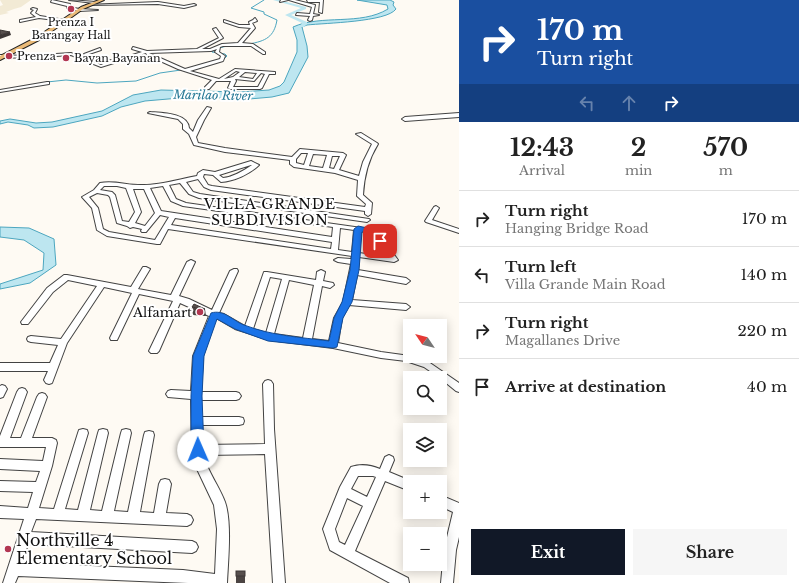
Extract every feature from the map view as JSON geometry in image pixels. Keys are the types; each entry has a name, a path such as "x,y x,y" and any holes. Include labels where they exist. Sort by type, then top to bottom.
{"main road":[{"path":"1,57 39,38 63,20 88,5 100,2"}],"street":[{"path":"71,0 119,4 151,3 184,7 194,6"},
{"path":"100,2 101,8 150,7 151,3 164,0"},
{"path":"52,1 69,5 68,7 79,10 97,10"},
{"path":"281,1 303,1 322,6 323,15 297,16"},
{"path":"303,1 314,4"},
{"path":"311,16 314,4"},
{"path":"33,9 36,10 33,13 39,18"},
{"path":"301,11 311,16 315,20"},
{"path":"302,20 311,16"},
{"path":"21,21 39,18 63,20"},
{"path":"238,44 253,28 250,23 255,21 255,19"},
{"path":"225,21 239,26 252,26"},
{"path":"198,50 221,38 215,29"},
{"path":"1,57 69,54 99,65 146,53 211,50 222,45 252,44 264,53"},
{"path":"133,48 172,66 220,79 274,73"},
{"path":"185,70 212,64 222,60 223,56 217,52 219,48 217,48"},
{"path":"100,50 86,54 91,57 113,62"},
{"path":"186,51 210,55"},
{"path":"208,88 236,69 257,76"},
{"path":"244,71 236,77 230,87 260,88 266,75"},
{"path":"236,77 245,79 257,76"},
{"path":"250,88 257,76"},
{"path":"219,88 220,79"},
{"path":"239,88 245,79"},
{"path":"0,91 47,84"},
{"path":"194,136 209,108"},
{"path":"150,113 182,119 186,124 186,129 194,136 196,144 225,150 293,159"},
{"path":"405,119 459,115"},
{"path":"333,345 338,318 347,302 354,272 355,259 366,230 368,220 369,203 360,196 360,181 367,155 374,144 359,134"},
{"path":"336,171 343,155 299,151 292,162 294,165 326,169 361,178"},
{"path":"306,167 311,152"},
{"path":"326,169 330,154"},
{"path":"216,188 222,180 236,177 244,168 252,163"},
{"path":"173,216 157,242 101,231 95,208 85,198 96,191 100,185 104,184 117,184 129,188 146,187 200,177 200,174 203,172 215,174 244,168"},
{"path":"215,174 222,180"},
{"path":"200,177 208,187 368,209"},
{"path":"182,181 191,193 199,196 368,220"},
{"path":"165,184 173,200 185,205 366,230 394,260 338,260"},
{"path":"146,187 158,213"},
{"path":"129,188 138,212 130,226"},
{"path":"96,191 110,193 113,196 118,221 130,226 146,228"},
{"path":"436,208 428,221 459,231"},
{"path":"158,213 335,240"},
{"path":"138,238 158,213"},
{"path":"334,252 337,226"},
{"path":"166,227 334,252 355,259"},
{"path":"154,351 191,262"},
{"path":"114,338 146,269"},
{"path":"13,569 221,582 223,529 220,504 200,466 196,395 198,356 214,315 234,271"},
{"path":"307,342 321,272"},
{"path":"354,272 406,281"},
{"path":"248,331 267,274 330,285"},
{"path":"25,322 50,290 67,277 176,298 192,303 214,315 221,316 238,327 268,337 333,345 415,360 438,372 459,388"},
{"path":"268,337 286,277"},
{"path":"49,380 63,342 102,284"},
{"path":"347,302 406,307"},
{"path":"31,339 63,342"},
{"path":"0,367 53,368"},
{"path":"268,384 270,449 279,583"},
{"path":"9,583 47,466 52,443 1,442 22,392"},
{"path":"171,394 236,396"},
{"path":"25,442 42,396"},
{"path":"197,421 239,421"},
{"path":"58,514 83,433"},
{"path":"83,515 103,433"},
{"path":"107,516 126,433"},
{"path":"133,517 149,434"},
{"path":"198,450 270,449"},
{"path":"348,553 368,503 389,460"},
{"path":"0,464 47,466"},
{"path":"402,583 334,546 329,530 344,491 355,471 373,471 403,483"},
{"path":"160,518 165,484"},
{"path":"0,486 39,488"},
{"path":"344,491 368,503"},
{"path":"447,504 459,510 450,550 447,583"},
{"path":"0,512 31,512 187,520"},
{"path":"23,538 192,546"}],"shaded area":[{"path":"0,0 31,0 21,7 6,12 9,13 0,15 0,6 3,5"}],"water":[{"name":"Marilao River","path":"357,0 390,0 394,2 393,5 396,9 381,17 307,25 302,27 308,57 289,93 272,97 238,100 203,96 145,101 121,107 102,116 53,127 34,128 28,125 8,122 0,124 0,121 10,119 36,123 52,122 102,111 133,95 161,90 240,92 269,90 280,86 284,82 297,52 297,40 293,27 316,21 365,17 388,9 387,5"},
{"path":"0,227 29,228 54,239 56,265 30,283 0,289 0,284 43,270 44,253 24,240 0,237"}],"building":[{"path":"0,30 10,32 0,35"},
{"path":"194,304 205,309 192,307"},
{"path":"236,571 245,571 245,576 236,576"}],"waterway":[{"path":"249,44 265,40 276,26 277,20 264,14 264,12 251,8 264,0"},
{"path":"275,0 305,8 287,15 305,23 302,26"},
{"path":"219,48 227,46"},
{"path":"216,49 212,52 225,54 227,56 224,59"},
{"path":"47,82 66,80 97,83 136,81 160,73 181,70"}],"place":[{"name":"Prenza I Barangay Hall","path":"71,9"},
{"name":"Prenza","path":"9,56"},
{"name":"Bayan Bayanan","path":"66,58"},
{"name":"Alfamart","path":"200,312"},
{"name":"Northville 4 Elementary School","path":"8,549"}],"district":[{"name":"VILLA GRANDE SUBDIVISION","path":"270,212"}],"route":[{"path":"198,450 196,396 198,356 212,317 214,315 221,316 238,327 268,337 333,345 338,318 347,302 354,270 358,229 374,231 380,241"}]}
